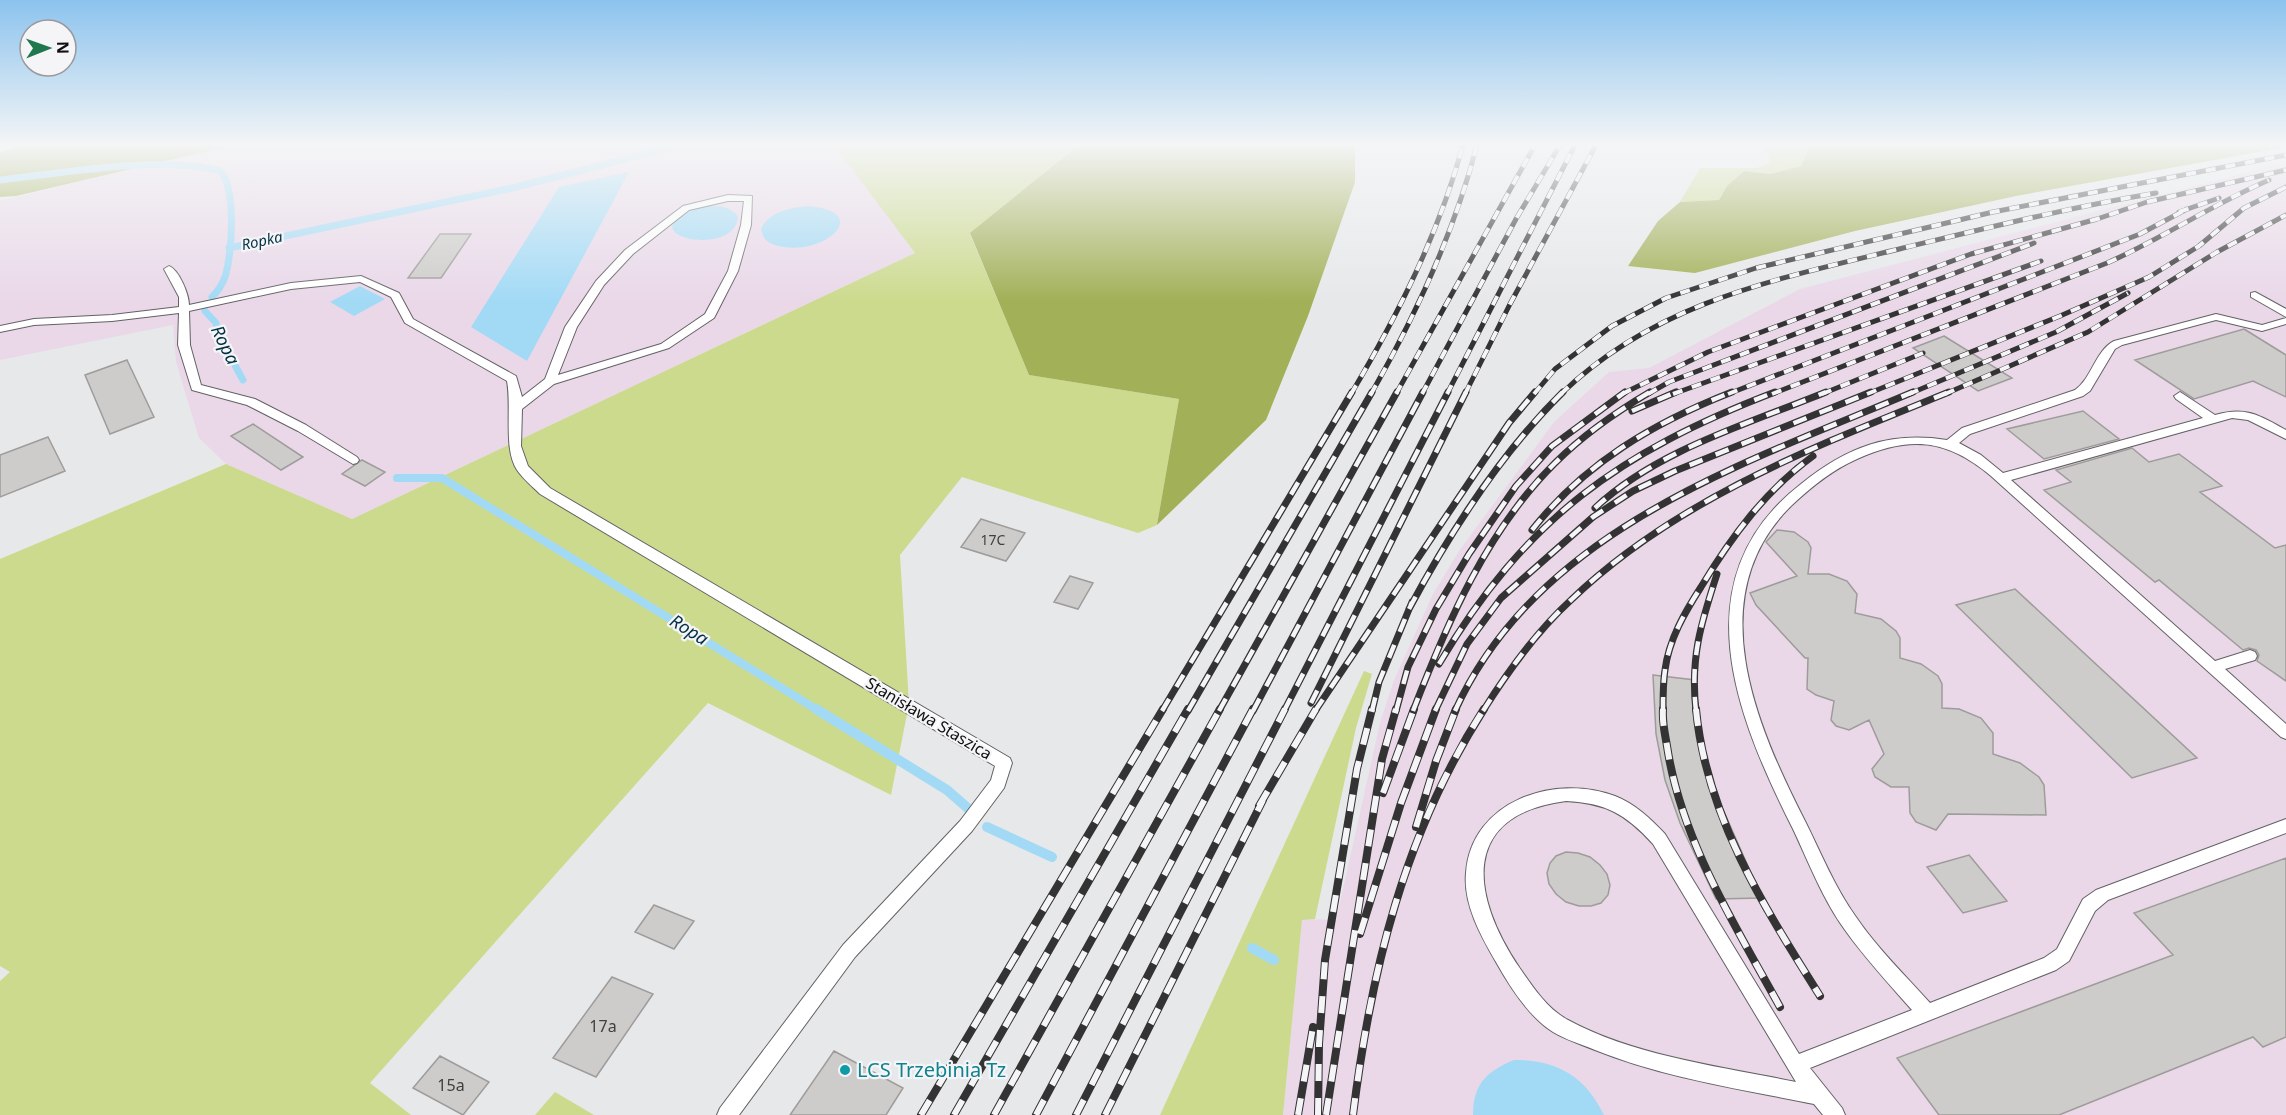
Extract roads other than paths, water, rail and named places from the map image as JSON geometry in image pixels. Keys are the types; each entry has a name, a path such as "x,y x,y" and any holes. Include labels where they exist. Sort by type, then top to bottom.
{"lane":[{"path":"0,330 34,322 112,318 185,309 291,286 361,279 395,295 409,321 512,379 516,407 550,381 665,346 710,316 733,271 746,225 749,198 728,198 686,208 629,252 600,283 571,327 550,381"},
{"path":"169,268 184,297 184,345 196,387 251,402 302,428 352,460"},
{"path":"2255,295 2286,314"},
{"path":"1949,445 1966,431 2079,393 2086,388 2111,347 2118,343 2216,316 2262,328 2286,321"},
{"path":"2180,396 2213,419"},
{"name":"Stanisława Staszica","path":"516,407 515,446 522,468 544,491 1004,763 998,783 966,826 849,951 727,1115"},
{"path":"2001,478 2232,414 2251,416 2286,435"},
{"path":"1927,1013 1850,923 1789,807 1754,729 1740,665 1735,622 1737,597 1743,573 1761,533 1793,495 1847,458 1892,442 1916,440 1949,445 1987,465 2286,733"},
{"path":"2213,667 2250,656"},
{"path":"1820,1096 1659,1062 1604,1045 1556,1024 1519,983 1494,942 1476,899 1474,872 1480,848 1488,831 1505,813 1532,800 1561,794 1586,795 1609,800 1628,809 1659,839 1795,1065 1820,1096 1835,1115"},
{"path":"1795,1065 2050,964 2063,955 2089,905 2102,894 2286,826"}],"water":[{"path":"553,197 615,197 527,361 471,327"},
{"path":"708,206 725,207 735,213 738,217 733,229 723,236 696,240 675,232 672,226 678,218 692,210"},
{"path":"808,206 828,210 838,216 840,224 835,232 825,240 796,248 775,245 765,239 761,229 775,214"},
{"path":"360,286 385,299 354,316 330,302"},
{"path":"1514,1060 1544,1063 1568,1073 1588,1090 1604,1115 1473,1115 1476,1095 1483,1080 1496,1069"}],"waterway":[{"name":"Ropa","path":"230,197 230,248"},
{"name":"Ropka","path":"230,248 469,197"},
{"name":"Ropa","path":"212,297 220,288 225,277 230,248"},
{"name":"Ropa","path":"205,311 216,323 220,338 243,380"},
{"name":"Ropa","path":"397,478 442,478 819,711"},
{"name":"Ropa","path":"816,709 947,790 971,811"},
{"name":"Ropa","path":"987,827 1052,857"},
{"name":"Ropa","path":"1252,948 1274,960"}],"railway":[{"path":"1351,394 1401,304 1446,197"},
{"path":"1371,394 1418,304 1461,197"},
{"path":"1396,394 1506,197"},
{"path":"1422,394 1529,197"},
{"path":"1447,394 1548,197"},
{"path":"1466,392 1568,197"},
{"path":"1534,394 1555,369 1612,326 1666,298 1756,268 1993,212 2070,197"},
{"path":"1562,394 1598,362 1637,336 1678,315 1721,298 1765,283 1903,248 2061,211 2134,197"},
{"path":"1623,394 1708,352 1971,254 2169,197"},
{"path":"1772,394 2107,263 2234,197"},
{"path":"1867,394 2060,316 2149,277 2199,246 2244,208 2266,197"},
{"path":"2186,210 2219,198"},
{"path":"1728,394 2140,234 2186,210"},
{"path":"2179,212 2186,210"},
{"path":"1945,394 2088,332 2217,252 2286,215"},
{"path":"1648,394 1669,382 2034,243"},
{"path":"1673,394 2041,261"},
{"path":"1909,394 2056,332 2128,293"},
{"path":"1822,394 1923,353"},
{"path":"1162,711 1352,392"},
{"path":"1188,711 1372,392"},
{"path":"1219,711 1397,392"},
{"path":"1253,711 1423,392"},
{"path":"1284,711 1448,392"},
{"path":"1311,703 1466,392"},
{"path":"1315,711 1509,423 1535,392"},
{"path":"1413,711 1440,645 1471,579 1509,518 1531,489 1577,443 1600,424 1650,392"},
{"path":"1632,411 1676,392"},
{"path":"1532,530 1574,485 1622,448 1675,417 1732,392"},
{"path":"1439,664 1472,613 1506,568 1542,530 1581,496 1623,466 1669,439 1775,392"},
{"path":"1595,508 1646,470 1675,454 1735,427 1826,392"},
{"path":"1435,711 1467,644 1501,598 1593,517 1633,491 1675,471 1871,392"},
{"path":"1456,710 1491,648 1537,595 1591,550 1651,511 1715,477 1913,392"},
{"path":"1483,711 1523,652 1558,612 1612,564 1656,532 1750,478 1849,433 1949,392"},
{"path":"1409,608 1441,552 1478,495 1519,441 1562,394"},
{"path":"1396,711 1408,667 1436,609 1469,554 1516,486 1552,446 1623,394"},
{"path":"1663,711 1667,659 1678,626 1689,606 1737,532 1765,499 1813,456"},
{"path":"1696,711 1694,674 1698,641 1717,574"},
{"path":"1409,608 1412,602"},
{"path":"1372,711 1379,682 1409,608"},
{"path":"921,1115 1163,709"},
{"path":"954,1115 1188,709"},
{"path":"994,1115 1220,709"},
{"path":"1036,1115 1253,709"},
{"path":"1076,1115 1285,709"},
{"path":"1259,806 1316,709"},
{"path":"1318,1115 1319,1044 1325,960 1357,769 1372,709"},
{"path":"1326,1115 1382,759 1396,709"},
{"path":"1383,793 1414,709"},
{"path":"1360,934 1401,803 1436,709"},
{"path":"1353,1115 1370,1008 1395,905 1432,805 1456,756 1484,709"},
{"path":"1696,709 1702,748 1725,823 1778,929 1820,996"},
{"path":"1416,827 1436,761 1456,710"},
{"path":"1663,711 1674,781 1697,848 1728,913 1780,1007"},
{"path":"1105,1115 1263,800"},
{"path":"1298,1115 1313,1027"}],"place":[{"name":"LCS Trzebinia Tz","path":"845,1070"}]}
